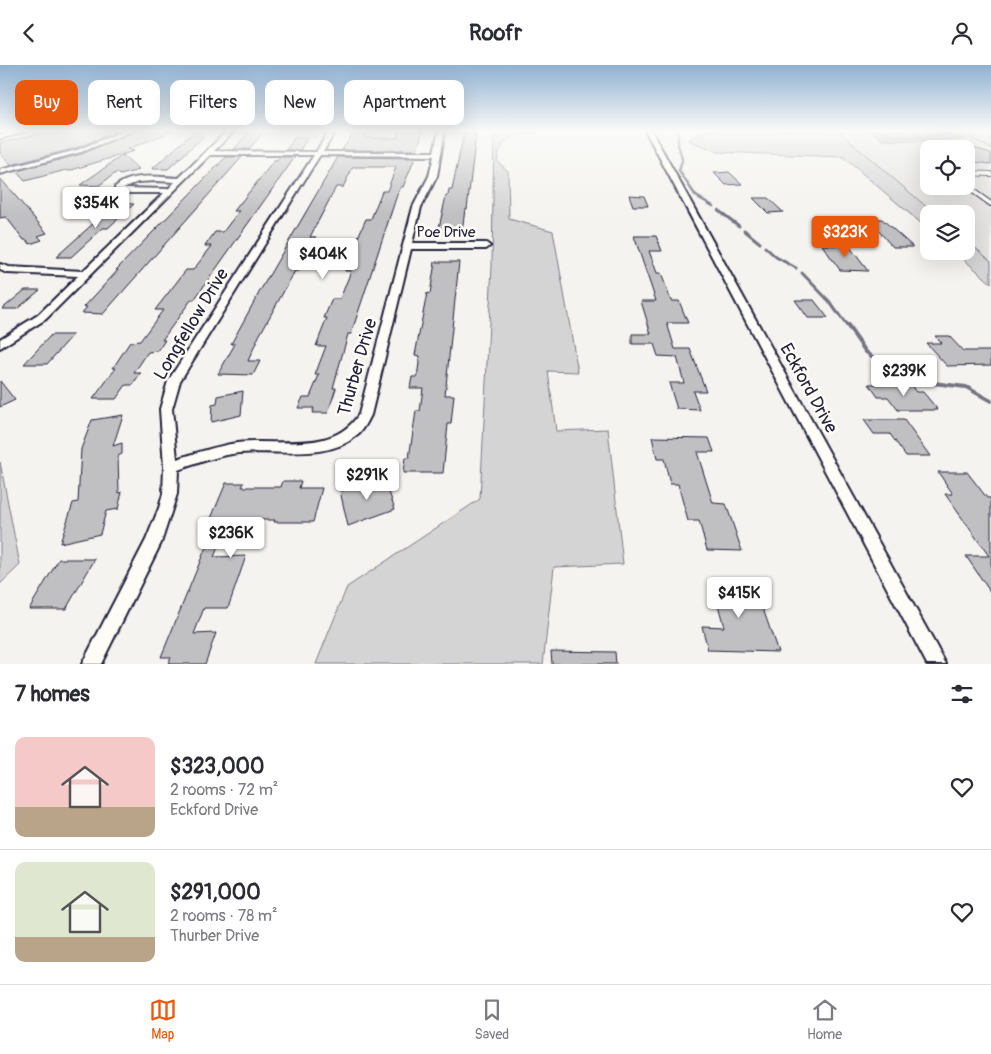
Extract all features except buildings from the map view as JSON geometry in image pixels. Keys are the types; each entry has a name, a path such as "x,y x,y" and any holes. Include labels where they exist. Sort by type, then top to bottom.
{"street":[{"path":"0,172 53,158"},
{"path":"0,344 42,317 204,158"},
{"name":"Longfellow Drive","path":"91,664 161,524 170,494 172,467 167,435 166,409 174,381 315,158"},
{"name":"Thurber Drive","path":"172,467 220,451 240,447 331,444 346,439 357,430 365,415 418,202 431,181 437,158"},
{"name":"Eckford Drive","path":"663,158 937,664"},
{"path":"170,191 126,191 118,189 124,183 134,180 181,180"},
{"name":"Poe Drive","path":"407,246 486,246"},
{"path":"0,267 7,271 87,274"}],"lane":[{"path":"975,173 991,174"},
{"path":"975,192 991,204"}],"shaded area":[{"path":"494,158 498,158 497,161 508,171 509,219 553,231 578,372 548,371 556,431 608,429 623,564 554,567 543,664 316,664 347,587 480,499 492,266"},
{"path":"844,158 869,158 924,205 920,205 920,222"},
{"path":"869,158 920,158 920,195 975,195 975,158 991,158 991,261 975,248 975,205 924,205"},
{"path":"975,248 991,261 991,283 964,260 975,260"},
{"path":"0,462 20,565 0,584"}],"waterway":[{"path":"682,161 679,171 696,196 713,206"},
{"path":"718,210 725,215"},
{"path":"723,214 739,226"},
{"path":"744,230 760,243"},
{"path":"765,247 776,257 796,268"},
{"path":"802,273 829,301 847,326"},
{"path":"847,325 866,352 885,366"},
{"path":"899,377 908,380 966,387 991,401"}]}
